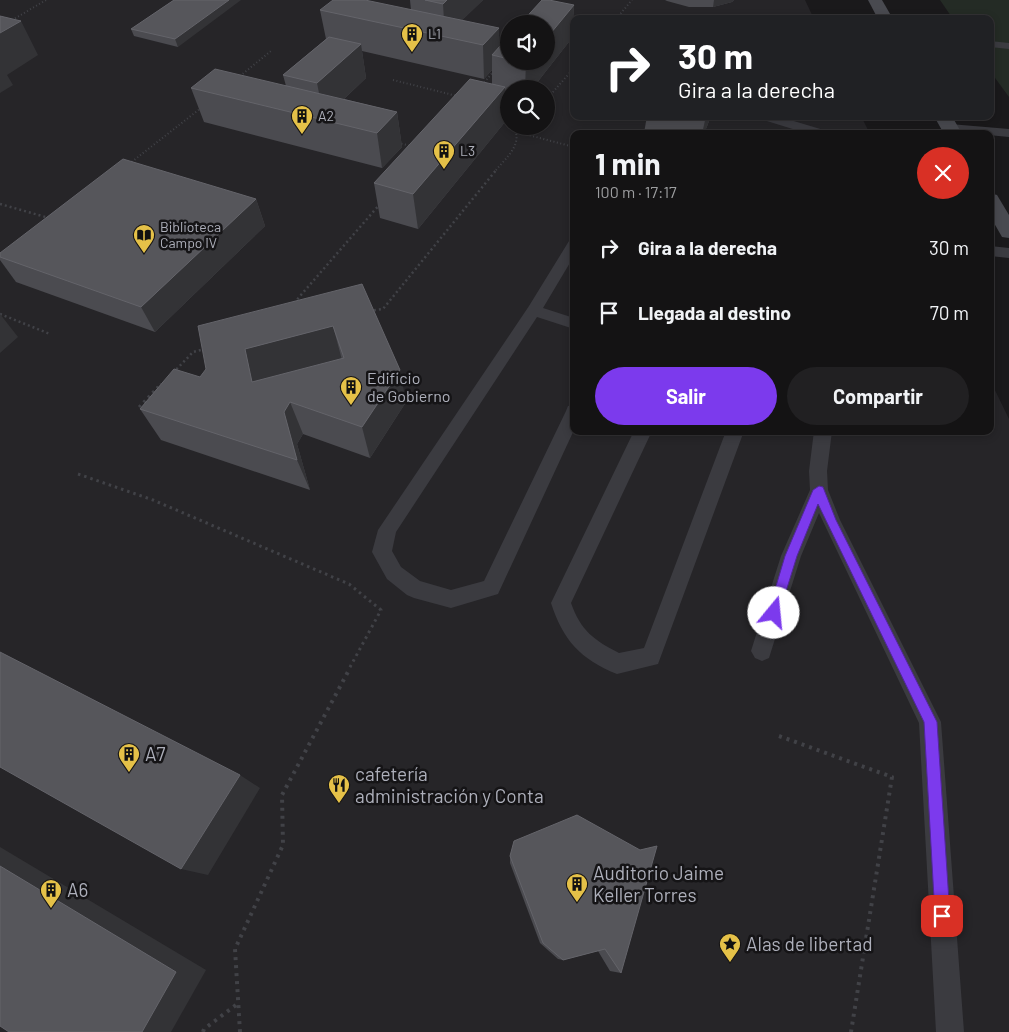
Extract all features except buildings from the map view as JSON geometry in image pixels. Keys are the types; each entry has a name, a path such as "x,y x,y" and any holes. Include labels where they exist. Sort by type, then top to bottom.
{"main road":[{"path":"875,0 884,15"},
{"path":"994,206 1009,232"}],"lane":[{"path":"994,44 1009,46"},
{"path":"777,120 810,130"},
{"path":"949,126 979,130"},
{"path":"994,132 1009,134"},
{"path":"570,251 534,310 387,530 382,552 394,574 414,589 450,599 491,588 570,420"},
{"path":"994,251 1009,253"},
{"path":"534,310 570,323"},
{"path":"641,435 561,603 568,625 583,644 617,664 651,657 734,435"},
{"path":"822,435 818,471 819,490 831,521 930,722 950,1032"},
{"path":"762,650 791,556 819,490"}],"path":[{"path":"8,23 46,0"},
{"path":"619,15 632,0"},
{"path":"236,80 271,51"},
{"path":"476,91 496,69"},
{"path":"555,90 570,73"},
{"path":"393,80 460,96"},
{"path":"126,166 204,106"},
{"path":"366,311 383,309 517,144 517,135"},
{"path":"528,135 570,146"},
{"path":"392,141 418,148"},
{"path":"288,310 382,201"},
{"path":"0,204 56,220"},
{"path":"0,314 50,334"},
{"path":"173,373 193,352 212,347"},
{"path":"139,407 166,380"},
{"path":"78,474 153,500 349,584 381,610 282,795 283,845 235,949 240,1032"},
{"path":"779,736 892,777 851,1032"},
{"path":"203,1032 204,1029 237,1005"}],"shaded area":[{"path":"0,0 805,0 812,15 570,15 570,120 863,120 868,130 570,130 570,435 994,435 994,388 1009,419 1009,1032 0,1032"},
{"path":"940,0 1009,0 1009,97 994,76 994,15 950,15"}],"place":[{"name":"L1","path":"412,53"},
{"name":"A2","path":"302,135"},
{"name":"L3","path":"444,170"},
{"name":"Biblioteca Campo IV","path":"144,254"},
{"name":"Edificio de Gobierno","path":"351,406"},
{"name":"A7","path":"129,773"},
{"name":"cafetería administración y Conta","path":"339,804"},
{"name":"Auditorio Jaime Keller Torres","path":"577,903"},
{"name":"A6","path":"51,909"},
{"name":"Alas de libertad","path":"730,963"}],"route":[{"path":"774,613 791,556 806,516 819,490 831,521 930,722 942,916"}]}
